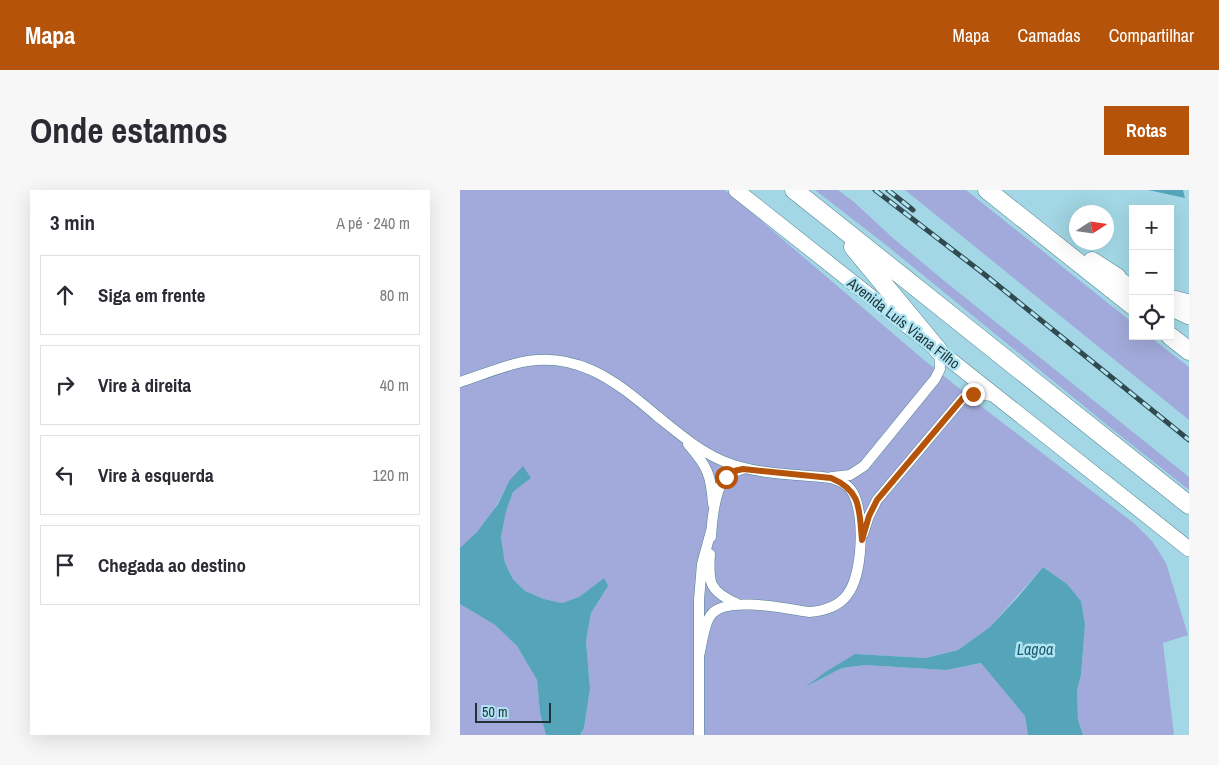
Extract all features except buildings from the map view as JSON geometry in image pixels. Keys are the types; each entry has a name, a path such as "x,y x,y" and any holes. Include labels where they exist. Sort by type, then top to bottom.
{"highway":[{"path":"794,190 1189,505"},
{"path":"992,194 1117,277"},
{"path":"992,194 1129,303"},
{"path":"829,218 939,350"},
{"path":"1174,339 1189,351"}],"main road":[{"name":"Avenida Luís Viana Filho","path":"736,190 1189,549"},
{"path":"1117,277 1129,282"},
{"path":"1117,277 1129,286"},
{"path":"1174,298 1189,302"},
{"path":"1174,310 1189,317"}],"street":[{"path":"460,382 515,364 537,360 557,360 578,364 598,372 627,390 679,434 710,455 743,469 831,478 850,475 864,466 935,379 940,369 939,350"},
{"path":"699,656 711,614 722,607 738,604 809,612 819,611 832,606 846,596 854,583 862,540 869,516 877,500 963,398 973,394 996,396"},
{"path":"679,434 708,470 714,513"},
{"path":"699,735 699,600 702,573 714,513 723,481 730,473 743,469"},
{"path":"831,478 844,483 853,493 859,510 862,540"},
{"path":"711,531 710,583 718,593 738,604"}],"shaded area":[{"path":"460,190 725,190 924,360 1135,524 1152,541 1166,563 1188,635 1163,643 1174,735 1083,735 1078,720 1077,690 1081,675 1085,624 1081,601 1067,584 1043,567 990,627 958,650 926,658 855,654 809,685 842,668 865,665 946,670 982,663 1025,716 1028,735 580,735 584,728 590,689 586,641 591,613 599,600 604,578 579,597 562,603 544,599 525,591 513,579 505,563 501,537 506,512 513,492 531,478 509,481 489,518 476,534 460,548"},
{"path":"815,190 838,190 854,202 942,279 1189,477 1189,490 886,245"},
{"path":"905,190 966,190 1129,320 1129,340 1154,340 1189,367 1189,420"},
{"path":"460,604 495,625 517,646 537,680 540,713 546,735 460,735"}],"water":[{"path":"1148,190 1183,190 1185,198"},
{"path":"523,466 531,478 513,492 506,512 501,537 505,563 513,579 525,591 544,599 562,603 579,597 604,578 608,586 591,613 586,641 590,689 584,728 580,735 546,735 540,713 537,680 517,646 495,625 460,604 460,548 477,532 498,504 509,481"},
{"name":"Lagoa","path":"1043,567 1067,584 1081,601 1085,624 1081,675 1077,690 1078,720 1083,735 1028,735 1025,716 981,663 946,670 865,665 842,668 805,687 855,654 926,658 958,650 990,627"}],"railway":[{"path":"875,190 984,274 1189,440"},
{"path":"888,190 913,210"}],"route":[{"path":"726,477 734,471 743,469 831,478 844,483 857,501 862,540 869,516 877,500 963,398 973,394"}]}
